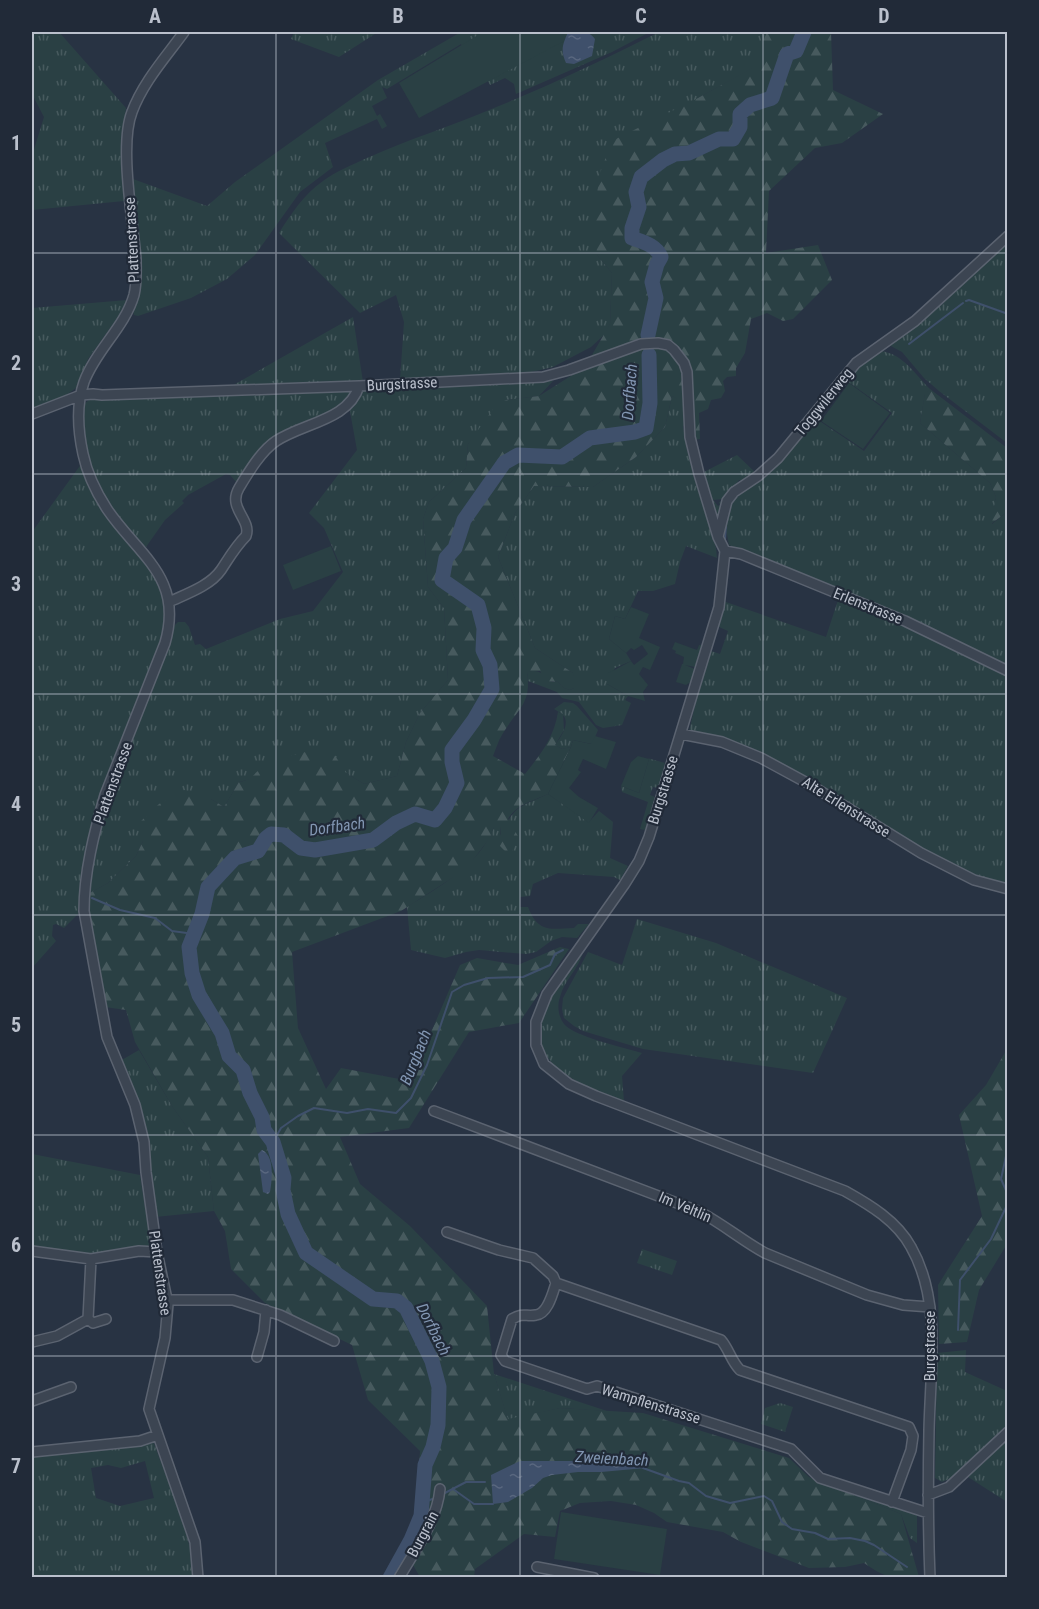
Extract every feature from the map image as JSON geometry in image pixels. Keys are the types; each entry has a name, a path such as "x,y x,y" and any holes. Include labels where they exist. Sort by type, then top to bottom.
{"street":[{"name":"Plattenstrasse","path":"184,32 140,93 131,114 127,137 137,278 134,296 124,318 99,352 88,373 81,395 79,418 84,456 96,492 107,510 151,560 169,602 168,634 105,795 87,865 84,911 107,1037 135,1106 144,1142 157,1251 167,1300 167,1328 149,1409 195,1542 198,1578"},
{"name":"Toggwilerweg","path":"718,537 730,496 778,458 833,393 851,367 915,321 1008,236"},
{"name":"Burgstrasse","path":"32,414 81,395 359,386 551,376 641,344 658,343 668,345 674,350 684,363 687,372 690,437 718,537 725,551 719,607 656,816 639,861 599,923 543,1002 536,1022 535,1035 539,1054 544,1064 581,1090 845,1191 889,1220 910,1245 919,1263 930,1307 928,1495 930,1578"},
{"path":"169,602 215,577 234,548 246,536 247,526 236,505 236,495 261,456 276,441 333,415 355,397 359,386"},
{"name":"Erlenstrasse","path":"725,551 741,554 905,621 1008,671"},
{"name":"Alte Erlenstrasse","path":"681,734 722,742 761,758 809,784 921,853 974,880 1008,889"},
{"name":"Im Veltlin","path":"434,1111 698,1211 715,1219 749,1245 765,1253 867,1295 903,1305 930,1307"},
{"path":"447,1232 499,1250 533,1258 553,1276 556,1283 721,1340 727,1346 734,1364 740,1370 909,1427 914,1437 892,1502"},
{"path":"32,1251 91,1259 139,1251 157,1251"},
{"path":"87,1320 91,1259"},
{"name":"Wampflenstrasse","path":"556,1283 544,1312 537,1316 521,1314 512,1320 501,1355 505,1361 587,1389 597,1386 791,1449 820,1478 928,1513"},
{"path":"167,1300 233,1300 266,1310 334,1341"},
{"path":"258,1357 266,1310"},
{"path":"87,1320 93,1323 106,1319"},
{"path":"32,1342 57,1336 87,1320"},
{"path":"32,1401 71,1387"},
{"path":"928,1495 949,1487 1008,1432"},
{"path":"32,1452 140,1441 158,1436"},
{"name":"Burgrain","path":"399,1578 432,1520 439,1504 440,1489"},
{"path":"537,1567 594,1578"}],"green space":[{"path":"32,32 59,32 126,108 122,145 126,199 124,201 32,210 32,156 44,117 32,94"},
{"path":"294,32 378,32 339,57 291,39"},
{"path":"461,32 591,34 587,32 650,32 612,52 516,94 514,84 505,78 490,85 475,57 469,61 461,44 387,89 382,87 387,98 372,106 377,116 380,114 387,126 382,129 377,119 325,143 333,167 300,192 255,255 227,279 191,298 138,316 134,315 141,273 133,179 207,206 235,182 378,80"},
{"path":"483,32 581,32 419,118 399,83"},
{"path":"659,32 768,32 753,68 698,98 597,255 612,273 610,324 605,334 591,347 553,367 523,374 400,380 404,322 396,295 360,313 279,233 293,212 316,186 344,168 536,90"},
{"path":"767,32 831,32 833,90 883,114 842,143 815,148 769,191 766,253 818,245 832,280 793,319 783,321 767,313 751,319 745,353 736,368 736,376 727,377 723,381 725,391 721,398 711,400 708,409 699,413 700,439 694,440 691,425 683,426 683,402 672,396 665,427 636,457 593,487 534,486 515,513 498,557 535,648 573,673 576,683 570,690 558,682 546,681 540,671 527,672 525,700 501,737 493,756 525,774 550,738 558,712 563,714 564,730 555,745 562,749 571,747 548,794 521,806 508,819 519,838 512,851 505,851 500,846 501,827 494,827 489,839 466,869 401,911 292,952 298,1028 326,1089 341,1068 410,1081 460,965 477,958 518,965 560,947 569,949 519,1023 469,1032 409,1128 340,1137 360,1184 410,1226 487,1306 494,1374 508,1419 560,1408 643,1413 789,1458 809,1477 901,1514 919,1577 890,1576 864,1563 845,1567 809,1568 741,1542 723,1532 667,1522 636,1505 611,1501 580,1503 560,1511 555,1537 524,1534 475,1569 474,1577 420,1577 413,1565 420,1451 368,1400 352,1345 265,1303 231,1269 225,1231 214,1211 208,1157 172,1106 135,1042 126,1010 105,1007 88,909 88,894 108,883 136,856 143,841 139,823 159,804 184,790 211,799 224,807 239,782 251,778 263,767 287,757 329,746 346,773 364,784 397,776 406,742 420,713 448,680 444,608 428,587 423,519 429,502 466,468 468,444 496,405 506,400 539,396 585,367 610,324 612,273 597,255 593,221 600,173 612,141 752,68"},
{"path":"1007,239 1007,443 939,391 924,378 902,352 889,345 908,331"},
{"path":"127,300 118,317 88,359 76,388 62,398 32,410 32,308"},
{"path":"353,317 363,382 230,387"},
{"path":"881,351 902,360 930,389 925,394 920,423 990,483 996,497 992,524 1007,512 1007,666 948,635 729,545 726,529 728,513 733,501 784,458 818,420 864,451 892,413 847,381 866,358"},
{"path":"553,381 539,396 506,400 468,444 466,468 429,502 423,519 428,587 444,608 448,680 420,713 406,742 397,776 364,784 346,773 262,768 251,779 239,782 224,807 211,799 143,841 136,856 108,883 88,894 93,861 110,796 174,626 178,622 185,622 195,645 200,644 206,649 280,619 313,611 343,572 324,528 309,513 357,450 349,406 362,391 370,388"},
{"path":"849,383 890,413 863,449 821,421"},
{"path":"349,389 352,394 339,409 281,435 268,444 237,483 226,474 188,495 182,501 184,503 165,520 146,547 138,541 106,500 98,486 87,455 83,422 84,404 89,400"},
{"path":"930,389 1007,448 1007,512 991,524 996,497 990,483 920,423 925,393"},
{"path":"672,396 683,401 683,426 687,450 717,558 686,546 675,584 653,591 638,591 625,619 615,616 609,639 626,653 631,661 615,668 607,684 628,696 625,700 631,703 622,725 603,728 596,725 579,702 562,698 557,692 528,681 527,672 535,671 552,682 558,682 564,688 570,690 574,688 573,673 535,648 498,557 515,513 534,486 593,487 636,457 665,427"},
{"path":"737,455 757,474 744,481 739,480 723,499 713,500 718,506 719,502 724,501 717,522 702,473"},
{"path":"82,463 98,504 153,572 165,601 166,623 163,640 90,835 82,873 79,913 64,928 53,925 52,936 56,941 32,968 32,532"},
{"path":"331,546 341,571 293,590 283,565"},
{"path":"839,597 906,625 1007,675 1007,887 951,867 924,853 821,787 795,773 689,732 706,656 711,651 720,654 728,631 717,626 723,601 826,637"},
{"path":"631,607 649,614 639,638 660,647 650,670 643,667 639,674 648,685 643,692 645,701 628,696 607,684 607,674 631,661 634,665 648,654 642,645 634,650 631,648 626,653 609,639 615,616 625,619"},
{"path":"675,642 697,650 699,645 702,645 695,667 685,665 695,669 692,681 686,685 676,682 684,657 672,649"},
{"path":"564,702 577,706 598,730 592,744 573,740 571,747 562,749 555,745 564,731 566,722 563,715 554,709"},
{"path":"595,736 616,742 606,769 583,759 578,770 581,772 569,788 598,808 589,823 548,794 573,740 591,744"},
{"path":"638,756 649,759 639,793 621,786 631,762"},
{"path":"647,758 665,763 658,788 653,787 650,795 655,797 645,830 640,829 648,802 622,792 621,786 639,793 649,759"},
{"path":"548,794 589,822 599,811 613,822 610,858 628,866 620,880 614,877 558,873 533,884 530,896 520,897 520,907 528,907 536,921 546,928 574,928 578,924 589,924 577,938 562,937 551,941 536,952 526,954 479,950 445,958 411,950 407,907 445,883 469,864 479,853 494,827 501,826 500,836 518,809"},
{"path":"637,919 716,943 847,998 813,1073 643,1049 583,1031 564,1018 563,998 588,952 622,965"},
{"path":"583,952 562,991 559,1014 564,1024 578,1033 642,1053 622,1076 624,1101 574,1080 559,1070 548,1058 541,1043 540,1026 547,1006"},
{"path":"1007,1049 1007,1244 979,1290 967,1342 939,1344 938,1285 982,1216 959,1115 986,1085"},
{"path":"139,1050 172,1106 208,1157 214,1211 155,1217 150,1180 120,1061"},
{"path":"32,1154 140,1175 151,1246 121,1248 88,1255 32,1248"},
{"path":"642,1249 677,1261 672,1275 637,1263"},
{"path":"966,1350 965,1372 1007,1391 1007,1426 952,1478 942,1482 935,1478 937,1353"},
{"path":"494,1374 607,1411 560,1408 508,1420"},
{"path":"780,1403 793,1407 785,1432 761,1424 765,1408"},
{"path":"1007,1440 1007,1502 968,1477"},
{"path":"154,1443 185,1528 193,1577 32,1577 32,1456","holes":["145,1461 154,1498 120,1506 96,1498 91,1468 108,1465 121,1468"]},
{"path":"851,1494 917,1515 917,1543 910,1538 901,1514"},
{"path":"561,1512 667,1529 660,1575 554,1559"}],"water":[{"path":"568,32 583,32 595,39 592,56 574,64 566,63 563,47"},
{"path":"262,1150 269,1157 272,1169 271,1187 268,1194 263,1192 258,1154"},
{"path":"520,1461 629,1461 645,1468 552,1475 543,1478 532,1488 508,1502 493,1504 491,1475"}],"waterway":[{"name":"Dorfbach","path":"648,335 656,298 652,282 661,257 653,247 632,238 632,228 639,207 636,192 641,177 675,154 689,153 719,139 733,139 740,127 740,114 750,105 772,98 787,54 796,51 804,32"},
{"name":"Burgbach","path":"966,301 969,300 1008,314"},
{"name":"Burgbach","path":"909,344 963,303"},
{"name":"Dorfbach","path":"390,1578 421,1516 425,1465 433,1447 438,1425 439,1387 432,1361 406,1308 397,1301 373,1299 306,1253 288,1214 283,1190 284,1178 273,1142 264,1130 262,1117 250,1093 243,1070 229,1056 222,1033 199,995 192,973 189,947 202,914 208,887 235,858 258,851 271,834 284,835 301,848 315,850 373,840 396,823 415,814 435,820 445,808 457,783 452,750 474,720 492,689 490,665 483,650 484,628 478,605 442,580 446,558 455,548 464,520 504,463 518,455 562,457 590,438 635,432 646,428 650,403 649,355"},
{"name":"Burgbach","path":"805,433 809,427"},
{"name":"Burgbach","path":"725,540 726,525"},
{"path":"92,898 120,910 155,918 172,931 194,934"},
{"name":"Burgbach","path":"273,1142 281,1128 314,1108 347,1113 368,1109 396,1113 411,1098 427,1065 452,992 464,985 488,978 523,977 550,965 555,954 563,950"},
{"name":"Zweienbach","path":"1008,1147 1001,1179 1008,1195"},
{"name":"Zweienbach","path":"958,1330 960,1280 991,1239 1008,1203"},
{"name":"Zweienbach","path":"643,1468 689,1483 706,1496 730,1503 764,1496 772,1501 782,1522 792,1529 815,1533 828,1539 850,1538 865,1541 907,1567"},
{"name":"Zweienbach","path":"443,1494 466,1482 485,1482"},
{"name":"Zweienbach","path":"453,1489 474,1504 493,1504"},
{"name":"Zweienbach","path":"422,1503 435,1498"}]}
